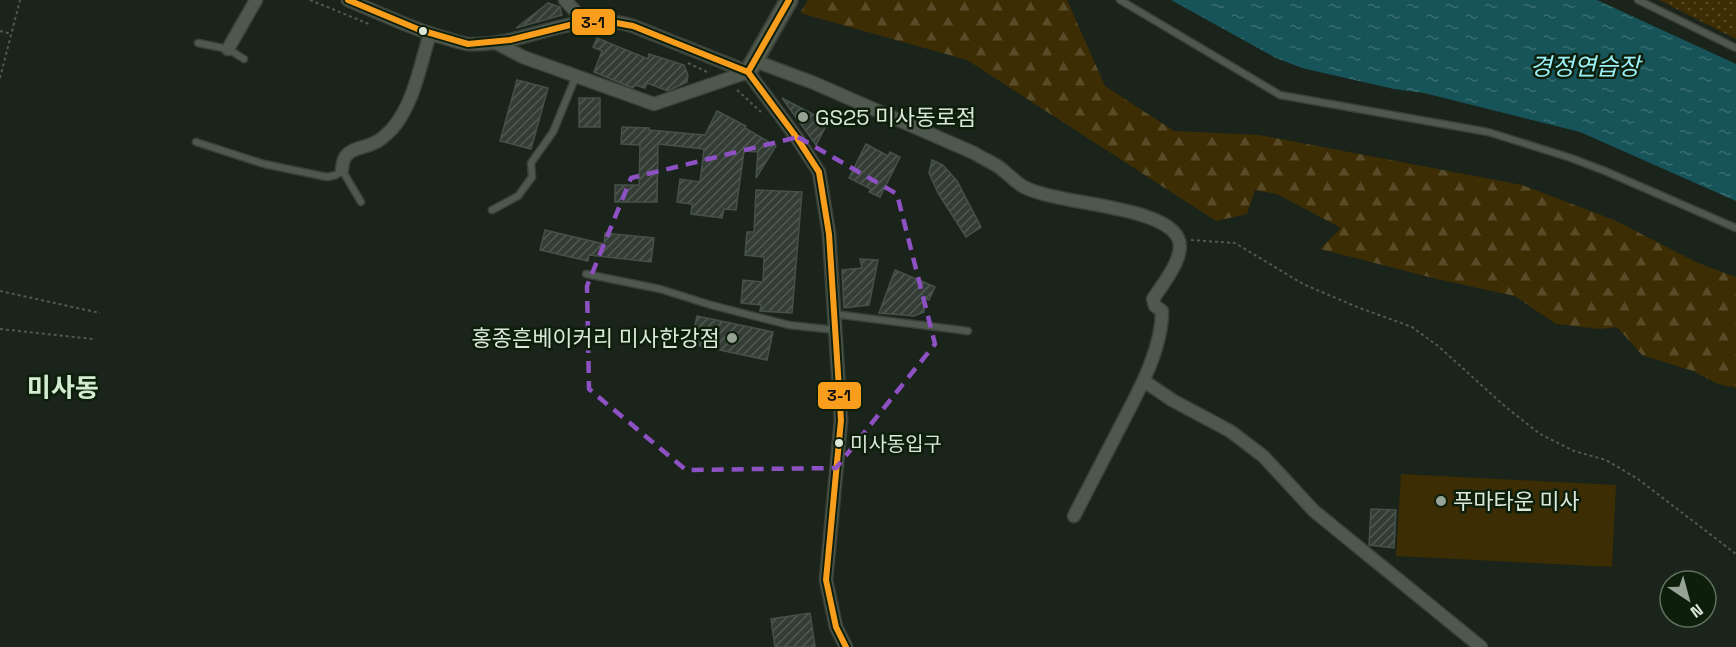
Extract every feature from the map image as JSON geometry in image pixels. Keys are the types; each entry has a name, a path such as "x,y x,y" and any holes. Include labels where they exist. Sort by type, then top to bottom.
{"street":[{"path":"228,49 256,0"},
{"path":"348,0 429,34 466,44 496,43 584,21 614,20 751,67 814,83 974,153 999,167 1023,187 1054,197 1128,211 1157,220 1172,228 1179,239 1180,250 1153,299 1155,306 1162,311 1161,331 1144,381 1074,516"},
{"path":"565,0 584,21"},
{"path":"496,43 523,57 654,104 751,67 789,0"},
{"path":"342,170 342,162 346,154 379,141 393,128 406,109 429,34"},
{"path":"751,67 819,172 829,234 841,420 826,580 836,627 846,647"},
{"path":"1144,381 1172,400 1231,432 1263,456 1314,511 1481,647"}],"lane":[{"path":"1120,0 1280,95 1488,132 1605,171 1736,228"},
{"path":"1638,0 1736,48"},
{"path":"198,44 228,49 244,59"},
{"path":"492,210 518,196 532,177 531,163 553,132 576,75"},
{"path":"196,142 264,164 327,177 336,175 342,170 361,202"},
{"path":"586,274 660,289 789,325 835,330"},
{"path":"834,314 968,332"}],"path":[{"path":"0,78 20,0"},
{"path":"0,31 11,34"},
{"path":"1179,239 1235,243 1304,284 1412,327 1438,346 1507,408 1540,434 1574,451 1606,460 1638,479 1736,554"},
{"path":"0,291 100,313"},
{"path":"0,329 93,339"}],"highlighted area":[{"path":"798,137 897,194 935,344 836,468 686,470 589,389 587,286 631,178"}],"green space":[{"path":"808,0 1067,0 1105,86 1174,131 1259,135 1522,185 1614,220 1698,263 1736,277 1736,388 1718,384 1693,371 1642,355 1617,327 1600,329 1556,324 1515,296 1320,249 1341,228 1277,194 1255,190 1247,214 1216,221 967,60 800,13"},
{"path":"1659,0 1736,0 1736,39"},
{"path":"1401,474 1616,485 1612,567 1396,556"}],"water":[{"name":"경정연습장","path":"1171,0 1597,0 1736,64 1736,201 1580,132 1424,93 1394,89 1302,68 1276,58"}],"building":[{"path":"548,3 560,7 562,15 516,28"},
{"path":"597,38 648,59 649,54 684,65 688,75 687,82 668,91 647,83 645,88 635,85 633,88 594,72 602,51 593,47"},
{"path":"517,80 548,88 531,149 500,141"},
{"path":"579,98 600,98 600,127 579,127"},
{"path":"782,98 828,122 816,145"},
{"path":"717,111 746,126 745,128 776,146 756,178 758,152 744,151 736,210 724,209 722,218 691,214 692,204 677,202 680,179 700,182 704,149 658,144 657,202 615,202 615,185 639,185 640,145 621,144 622,127 705,135"},
{"path":"866,144 888,156 890,152 900,157 880,197 869,192 871,189 849,178"},
{"path":"932,160 943,165 957,181 981,227 966,237 938,193 929,173"},
{"path":"756,190 802,192 792,313 760,311 761,305 741,303 743,280 763,282 764,257 745,255 747,232 754,232"},
{"path":"545,230 604,244 605,233 654,238 651,262 589,255 588,261 540,250"},
{"path":"860,259 878,260 869,305 844,308 842,270 862,268"},
{"path":"895,270 935,287 929,300 923,297 924,312 914,316 879,313"},
{"name":"홍종흔베이커리 미사한강점","path":"697,316 773,332 767,360 691,344"},
{"path":"1371,509 1396,510 1394,548 1369,545"},
{"path":"810,613 815,647 775,647 771,619"}],"transit line":[{"name":"3-1","path":"348,0 420,30 468,44 510,40 570,25 611,22 633,26 748,72 819,172 829,234 841,420 826,580 836,627 846,647"},
{"name":"3-1","path":"748,72 789,0"}],"place":[{"name":"GS25 미사동로점","path":"803,117"},
{"name":"홍종흔베이커리 미사한강점","path":"732,338"},
{"name":"미사동입구","path":"839,443"},
{"name":"푸마타운 미사","path":"1441,501"}],"district":[{"name":"미사동","path":"63,388"}]}
